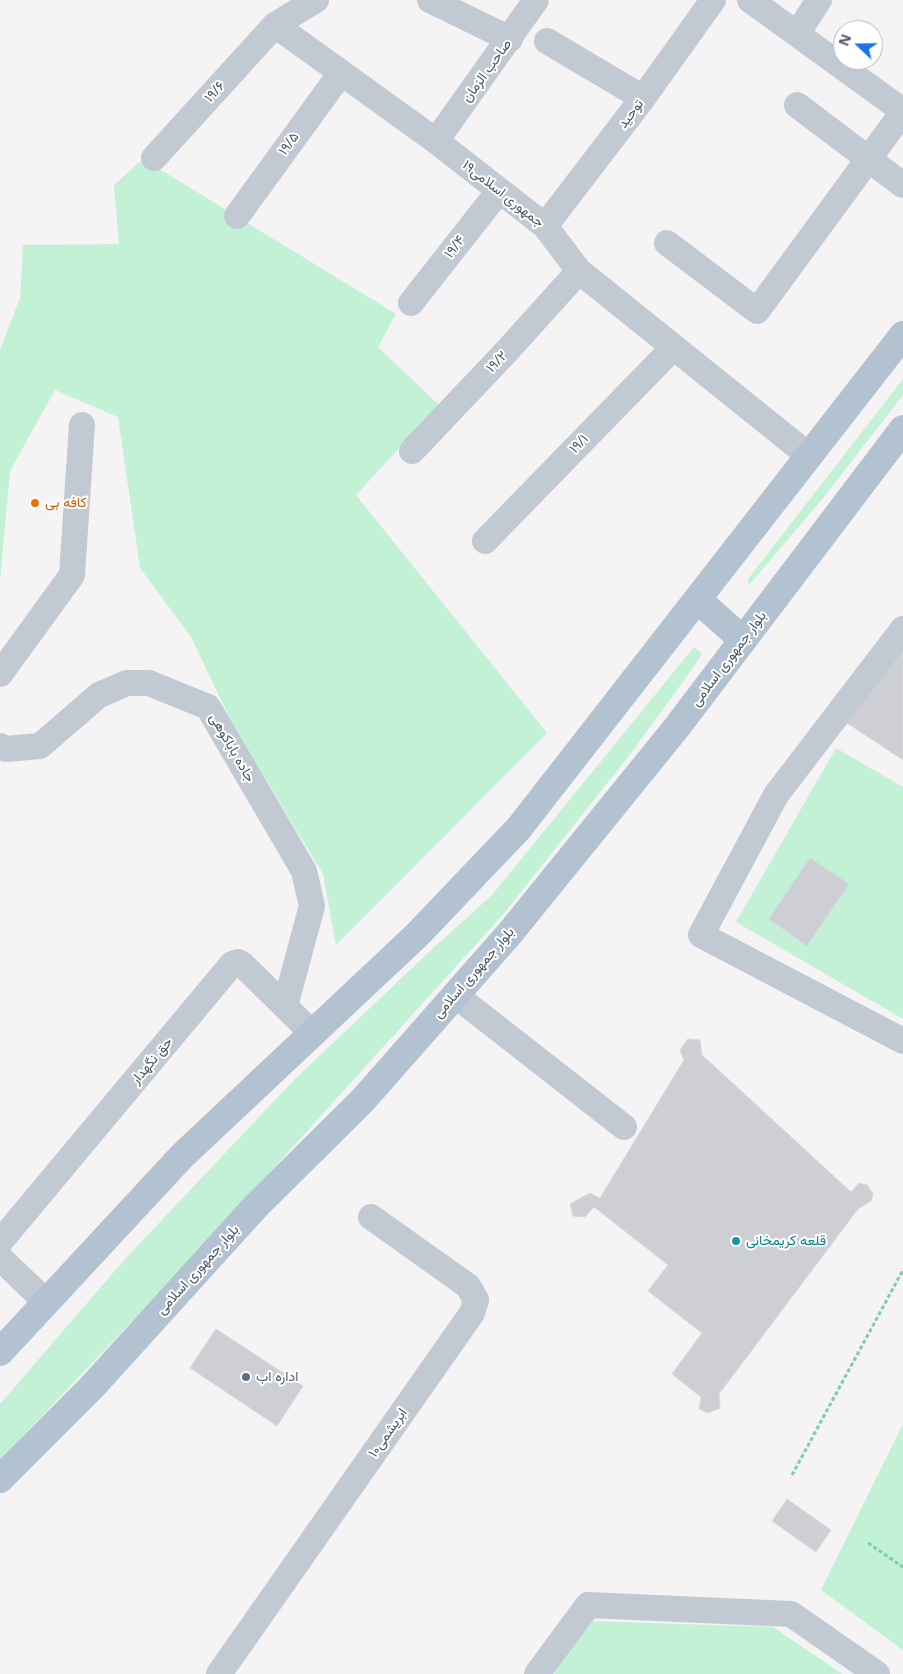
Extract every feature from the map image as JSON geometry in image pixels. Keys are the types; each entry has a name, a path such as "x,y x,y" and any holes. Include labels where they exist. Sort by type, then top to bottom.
{"main road":[{"path":"0,1352 45,1301 182,1156 417,935 519,828 903,335"},
{"name":"بلوار جمهوری اسلامی","path":"0,1479 91,1388 256,1206 363,1100 510,933 671,735 903,429"},
{"path":"698,600 743,640"}],"street":[{"path":"430,0 510,39"},
{"name":"صاحب الزمان","path":"436,141 536,0"},
{"name":"توحید","path":"545,226 643,98 713,0"},
{"path":"667,242 757,311 903,112 750,0"},
{"path":"797,34 819,0"},
{"name":"۱۹/۶","path":"154,158 275,25 314,1"},
{"name":"جمهوری اسلامی۱۹","path":"275,25 436,141 545,226 579,271 808,455"},
{"path":"547,42 643,98"},
{"name":"۱۹/۵","path":"237,216 341,73"},
{"path":"797,104 903,185"},
{"name":"۱۹/۴","path":"411,303 499,191"},
{"name":"۱۹/۲","path":"412,450 506,352 579,271"},
{"name":"۱۹/۱","path":"485,541 674,347"},
{"path":"0,674 72,575 82,426"},
{"path":"903,629 776,795 701,935 903,1041"},
{"name":"جاده باباکوهی","path":"0,746 6,750 40,746 99,696 127,683 149,683 208,707 304,870 312,906 285,1006"},
{"name":"حق نگهدار","path":"0,1242 232,964 238,962 242,964 313,1034"},
{"path":"455,996 624,1127"},
{"name":"ابریشمی۱۰","path":"219,1674 472,1313 476,1300 468,1286 371,1217"},
{"path":"0,1258 45,1301"},
{"path":"537,1674 588,1604 791,1614 877,1674"}],"path":[{"path":"792,1475 903,1270"},
{"path":"868,1543 903,1567"}],"green space":[{"path":"143,159 396,314 378,347 439,405 356,495 547,733 336,945 323,874 234,727 191,637 140,568 118,417 55,390 10,471 0,581 0,350 20,298 23,245 119,244 114,185"},
{"path":"903,379 903,395 824,497 749,585 748,579"},
{"path":"694,647 702,654 690,672 631,753 506,911 207,1242 0,1460 0,1404 126,1258 294,1080 492,895"},
{"path":"836,748 903,787 903,1019 736,922"},
{"path":"903,1424 903,1650 821,1590"},
{"path":"590,1621 773,1627 842,1674 554,1674"}],"building":[{"path":"903,640 903,760 847,723"},
{"path":"810,858 849,884 807,946 769,919"},
{"name":"قلعه کریمخانی","path":"688,1039 700,1040 702,1055 851,1192 859,1183 867,1185 873,1194 871,1201 858,1209 719,1394 720,1408 708,1413 699,1409 701,1397 672,1374 702,1333 648,1291 668,1265 594,1207 585,1217 573,1216 570,1204 590,1193 600,1198 684,1060 680,1050"},
{"name":"اداره اب","path":"216,1329 303,1386 277,1426 190,1368"},
{"path":"787,1499 831,1530 816,1552 772,1521"}],"place":[{"name":"کافه بی","path":"35,503"},
{"name":"قلعه کریمخانی","path":"736,1241"},
{"name":"اداره اب","path":"246,1377"}]}
